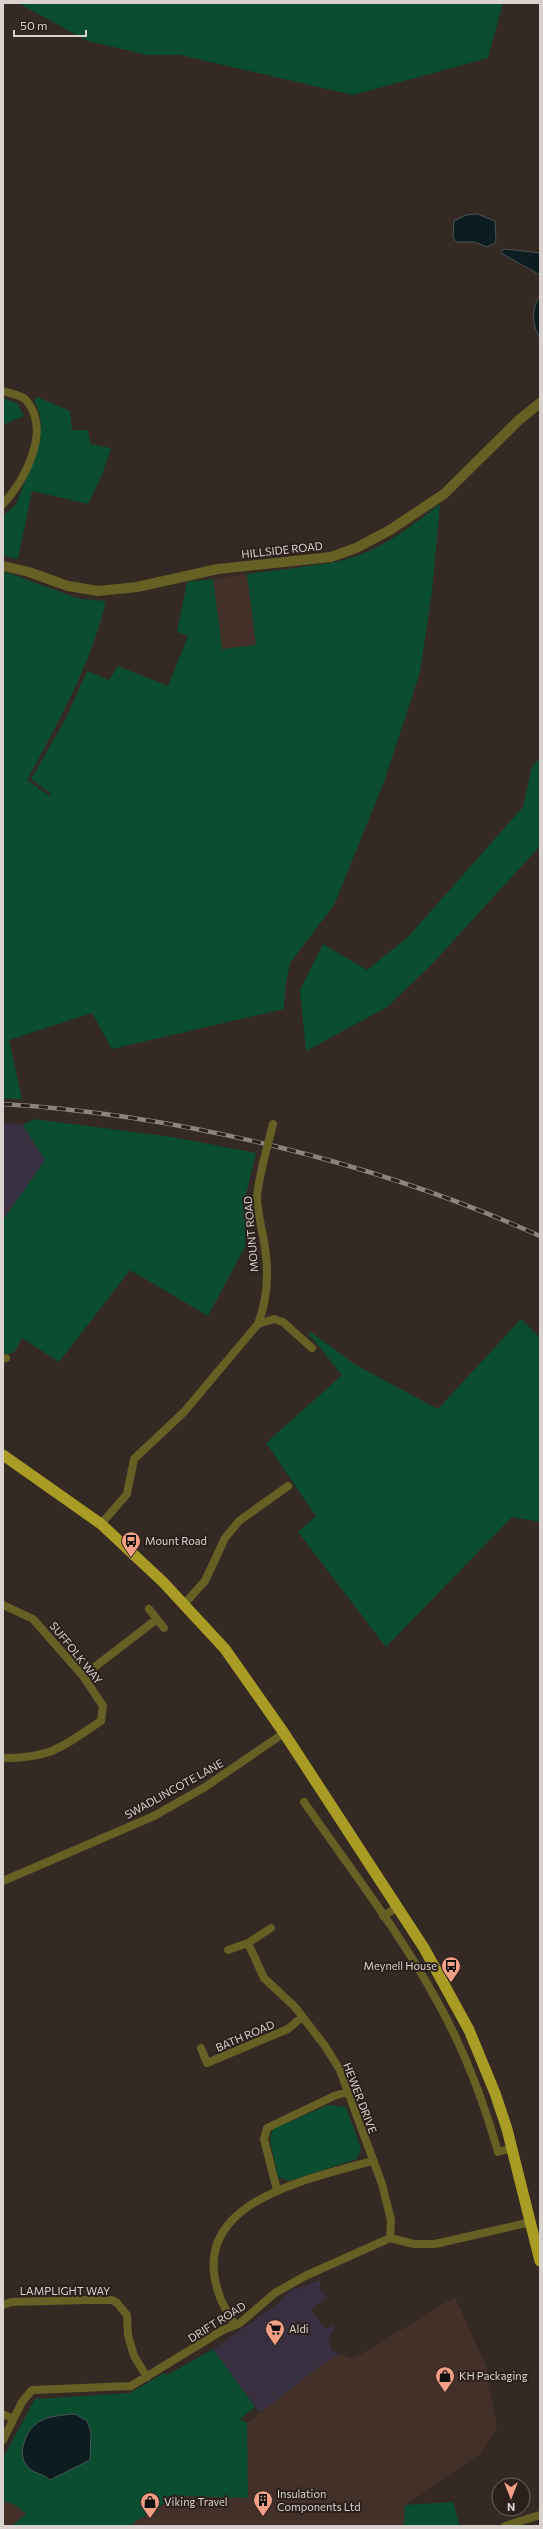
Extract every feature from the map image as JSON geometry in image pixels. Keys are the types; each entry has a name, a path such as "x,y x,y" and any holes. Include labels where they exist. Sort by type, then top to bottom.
{"highway":[{"path":"3,1455 102,1524 185,1603 225,1649 284,1733 424,1948 469,2030 496,2093 512,2148 540,2261"}],"street":[{"path":"3,391 25,398 35,414 36,439 28,467 12,494 3,504"},
{"name":"HILLSIDE ROAD","path":"3,566 30,572 68,586 98,591 137,588 218,569 331,557 356,548 390,530 444,494 519,420 540,403"},
{"name":"MOUNT ROAD","path":"102,1524 127,1494 134,1459 184,1412 258,1324 266,1290 265,1248 259,1226 257,1198 263,1163 273,1124"},
{"path":"258,1324 274,1320 283,1322 312,1348"},
{"path":"185,1603 205,1581 225,1538 239,1521 288,1486"},
{"name":"SUFFOLK WAY","path":"3,1605 33,1619 83,1676 103,1706 101,1721 58,1750 30,1758 3,1758"},
{"path":"149,1609 164,1628"},
{"path":"83,1676 157,1619"},
{"name":"SWADLINCOTE LANE","path":"3,1881 154,1816 205,1787 284,1733"},
{"path":"304,1802 413,1960 456,2036 489,2118 498,2152 512,2148"},
{"path":"383,1916 398,1907"},
{"path":"228,1950 248,1943 271,1928"},
{"name":"HEWER DRIVE","path":"248,1943 264,1978 302,2017 340,2070 372,2161 382,2184 391,2220 390,2238"},
{"name":"BATH ROAD","path":"201,2048 207,2063 288,2030 302,2017"},
{"path":"277,2190 264,2139 267,2128 334,2096 348,2092"},
{"path":"234,2324 219,2294 215,2276 214,2256 219,2238 227,2223 241,2211 277,2190 372,2161"},
{"path":"390,2238 414,2244 440,2244 531,2222"},
{"name":"DRIFT ROAD","path":"3,2440 25,2396 32,2390 125,2388 147,2377 234,2324 240,2323 274,2293 305,2276 390,2238"},
{"name":"LAMPLIGHT WAY","path":"3,2305 17,2302 112,2300 117,2303 127,2315 131,2348 147,2377"},
{"path":"3,2414 13,2419"},
{"path":"505,2526 522,2524 540,2516"}],"shaded area":[{"path":"477,214 495,221 496,242 487,247 475,242 457,242 453,238 454,221 466,215"},
{"path":"504,249 540,253 540,275 501,253"},
{"path":"540,295 540,339 535,328 534,312"},
{"path":"247,574 256,645 222,649 213,579"},
{"path":"3,1122 23,1125 45,1160 3,1220"},
{"path":"320,2280 320,2288 327,2298 311,2310 326,2329 333,2324 334,2329 328,2340 332,2351 340,2354 323,2364 260,2413 213,2349 278,2304 294,2287 297,2289"},
{"path":"455,2297 486,2366 497,2428 481,2453 405,2505 404,2526 135,2526 133,2523 176,2496 247,2498 247,2423 323,2364 340,2354 353,2359"},
{"path":"75,2414 87,2421 91,2432 90,2460 50,2480 29,2469 24,2461 22,2449 32,2428 37,2423 50,2417"},
{"path":"3,2501 14,2504 26,2514 11,2526 3,2526"}],"green space":[{"path":"18,3 503,3 488,58 353,95 180,55 147,55 88,41"},
{"path":"37,397 70,411 72,430 88,430 90,444 111,448 102,475 88,504 32,491 18,559 3,556 3,516 16,504 35,457 33,456 41,428 40,415 34,401"},
{"path":"3,398 18,404 24,416 5,424 3,428"},
{"path":"440,504 432,591 420,672 384,782 334,905 290,963 285,988 284,1009 112,1049 92,1013 9,1040 22,1099 3,1099 3,571 80,599 106,601 92,648 83,670 62,715 27,780 51,797 51,794 31,779 66,718 87,671 109,680 118,666 168,686 188,636 177,632 187,582 213,579 222,649 256,645 247,574 316,565 353,557 379,546 416,522"},
{"path":"540,758 540,846 431,965 387,1007 306,1051 300,990 323,944 367,970 408,937 523,807 532,767"},
{"path":"34,1119 172,1137 256,1153 246,1195 245,1247 208,1316 130,1270 59,1362 22,1338 14,1353 3,1354 3,1220 45,1160 23,1125"},
{"path":"521,1319 540,1338 540,1522 512,1517 386,1647 298,1532 316,1516 266,1443 342,1375 308,1333 312,1333 356,1365 438,1409"},
{"path":"328,2105 346,2107 361,2149 357,2159 289,2181 278,2177 270,2139 273,2129"},
{"path":"213,2349 255,2407 240,2419 247,2423 248,2498 176,2496 133,2523 135,2526 11,2526 26,2514 14,2504 3,2501 3,2458 35,2399 130,2393 164,2373 167,2375"},
{"path":"453,2502 460,2526 404,2526 405,2505"}],"railway":[{"path":"3,1104 70,1110 139,1119 208,1131 277,1147 346,1165 413,1186 478,1210 540,1236"}],"place":[{"name":"Mount Road","path":"131,1558"},
{"name":"Meynell House","path":"451,1983"},
{"name":"Aldi","path":"275,2346"},
{"name":"KH Packaging","path":"445,2393"},
{"name":"Insulation Components Ltd","path":"263,2517"},
{"name":"Viking Travel","path":"150,2519"}]}
